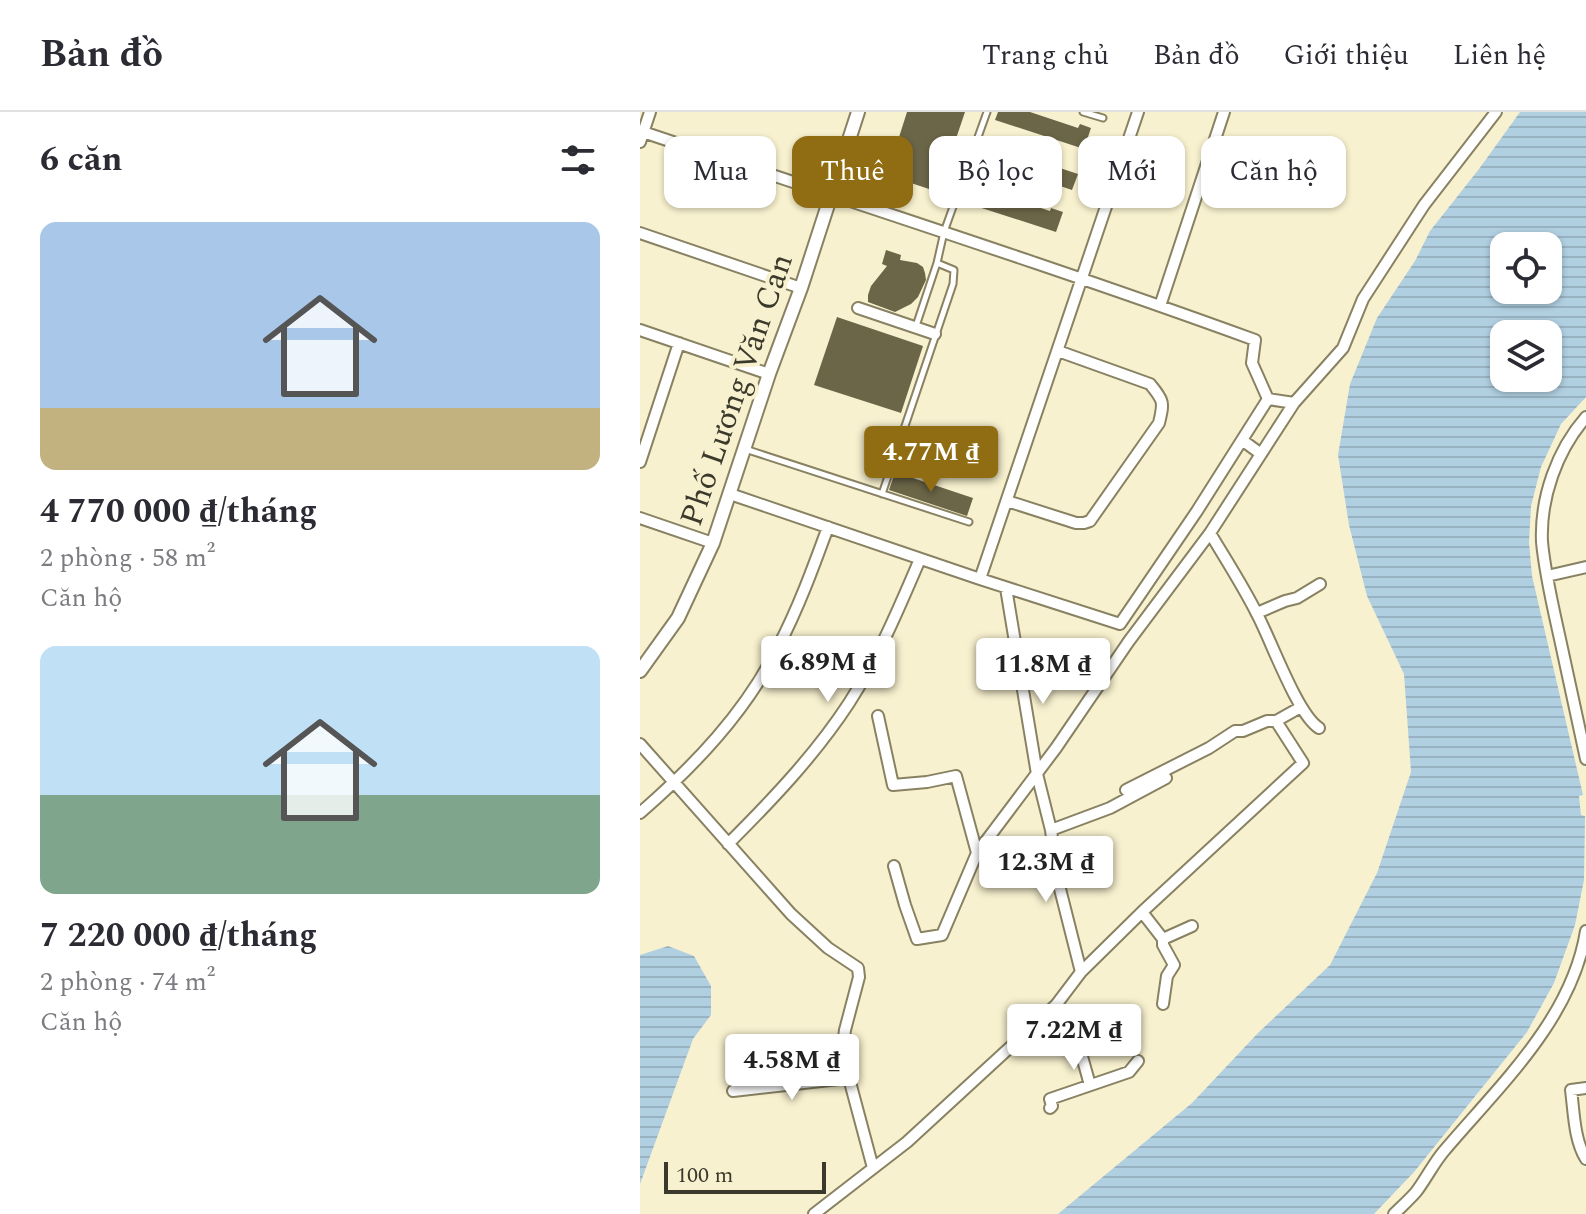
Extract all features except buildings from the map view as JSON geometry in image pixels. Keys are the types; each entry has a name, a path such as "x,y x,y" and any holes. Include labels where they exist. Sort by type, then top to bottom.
{"street":[{"path":"650,112 641,135 792,183"},
{"name":"Phố Lương Văn Can","path":"850,136 858,112"},
{"path":"980,579 1138,112"},
{"path":"1160,306 1224,112"},
{"path":"894,866 917,939 942,935 977,853 1210,533 1294,403 1343,348 1363,299 1398,245 1424,205 1496,112"},
{"name":"Phố Lương Văn Can","path":"640,671 678,618 713,543 826,208"},
{"path":"870,208 1255,340 1252,363 1268,399"},
{"path":"640,233 801,288"},
{"path":"858,308 935,334"},
{"path":"640,330 769,374"},
{"path":"640,462 645,431 679,343"},
{"path":"1007,501 1076,523 1090,521 1159,423 1163,405 1150,384 1058,351"},
{"path":"1268,399 1294,403"},
{"path":"1120,624 1268,399"},
{"path":"1586,417 1573,432 1555,467 1544,509 1542,539 1586,759"},
{"path":"1242,440 1261,454"},
{"path":"730,494 1120,624 1129,641"},
{"path":"640,518 713,543"},
{"path":"640,813 675,783 716,739 762,675 778,649 808,583 828,527"},
{"path":"1210,533 1257,613 1301,707 1311,723 1319,728"},
{"path":"728,844 812,754 850,702 887,633 920,559"},
{"path":"1547,576 1586,567"},
{"path":"1257,613 1297,598 1320,584"},
{"path":"1006,588 1057,877 1081,972"},
{"path":"1126,790 1209,748 1235,731 1276,721 1301,707"},
{"path":"878,716 893,785 956,776 977,853"},
{"path":"814,1214 830,1209 1056,1005 1081,972 1142,912 1303,763 1276,721"},
{"path":"640,744 791,914 828,948 858,968 859,977 842,1044 844,1066 873,1168"},
{"path":"1051,830 1110,808 1166,778"},
{"path":"1142,912 1163,939 1174,965 1167,976 1163,1004"},
{"path":"1163,939 1192,926"},
{"path":"1394,1214 1415,1192 1441,1154 1524,1059 1567,990 1586,936"},
{"path":"1056,1005 1072,1021 1090,1085"},
{"path":"1050,1108 1050,1099 1129,1072 1138,1061"},
{"path":"733,1091 848,1078"},
{"path":"1586,1088 1571,1090 1582,1154 1586,1159"}],"lane":[{"path":"916,326 944,232 987,112"},
{"path":"1083,112 1103,118"},
{"path":"882,494 955,275 954,270 937,263"},
{"path":"745,449 969,522"}],"water":[{"path":"1520,112 1586,112 1586,397 1561,424 1541,467 1531,506 1529,542 1532,576 1583,795 1579,796 1581,815 1585,816 1584,880 1575,925 1554,983 1527,1032 1414,1172 1374,1214 1058,1214 1192,1103 1258,1033 1330,965 1377,873 1411,772 1404,674 1367,596 1349,525 1338,455 1350,384 1377,318 1415,261 1430,231"},
{"path":"668,946 694,956 711,986 711,1015 693,1039 640,1184 640,955"}]}
